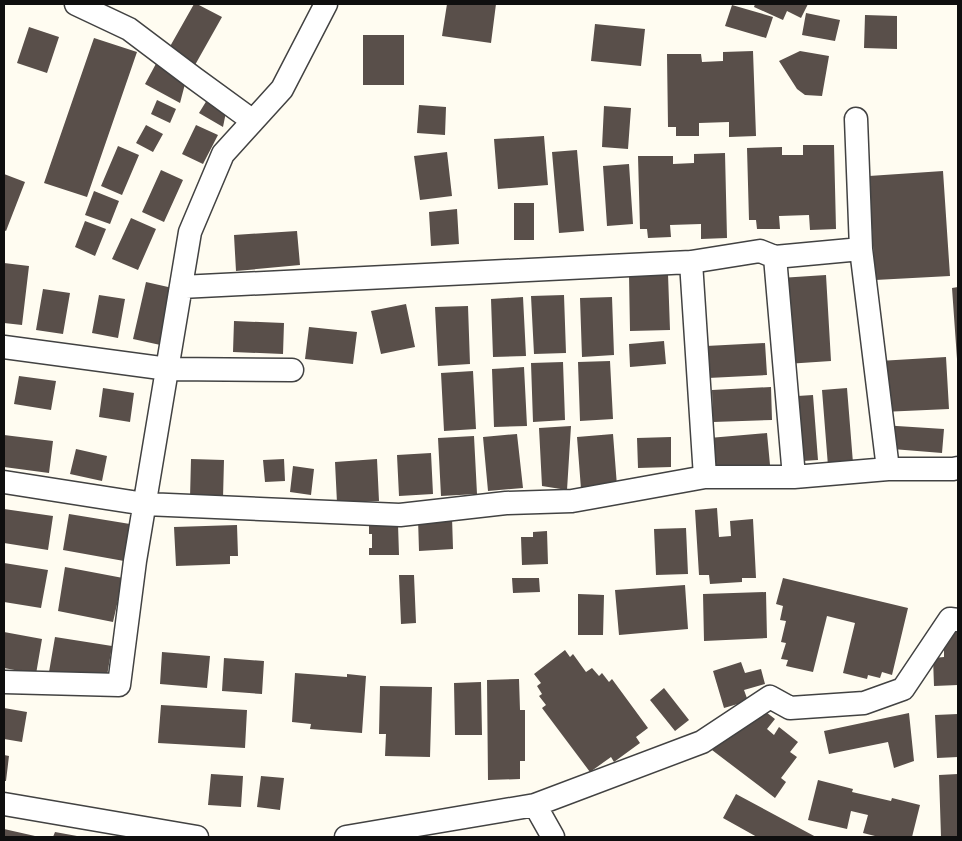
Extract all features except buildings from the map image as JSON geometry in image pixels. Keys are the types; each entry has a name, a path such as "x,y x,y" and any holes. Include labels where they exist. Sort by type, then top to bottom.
{"street":[{"path":"76,4 129,29 253,121"},
{"path":"4,682 119,685 145,504 190,232 223,154 282,90 326,4"},
{"path":"856,119 861,249 888,469"},
{"path":"181,287 691,262 760,251 775,257 861,249"},
{"path":"775,257 794,477"},
{"path":"691,262 705,477"},
{"path":"4,347 168,369 292,370"},
{"path":"4,482 145,504 400,515 506,503 572,501 705,477 794,477 888,469 958,468"},
{"path":"346,837 536,805 702,742 770,697 790,708 864,703 903,689 950,619 958,620"},
{"path":"4,804 197,837"},
{"path":"536,805 553,837"}]}
